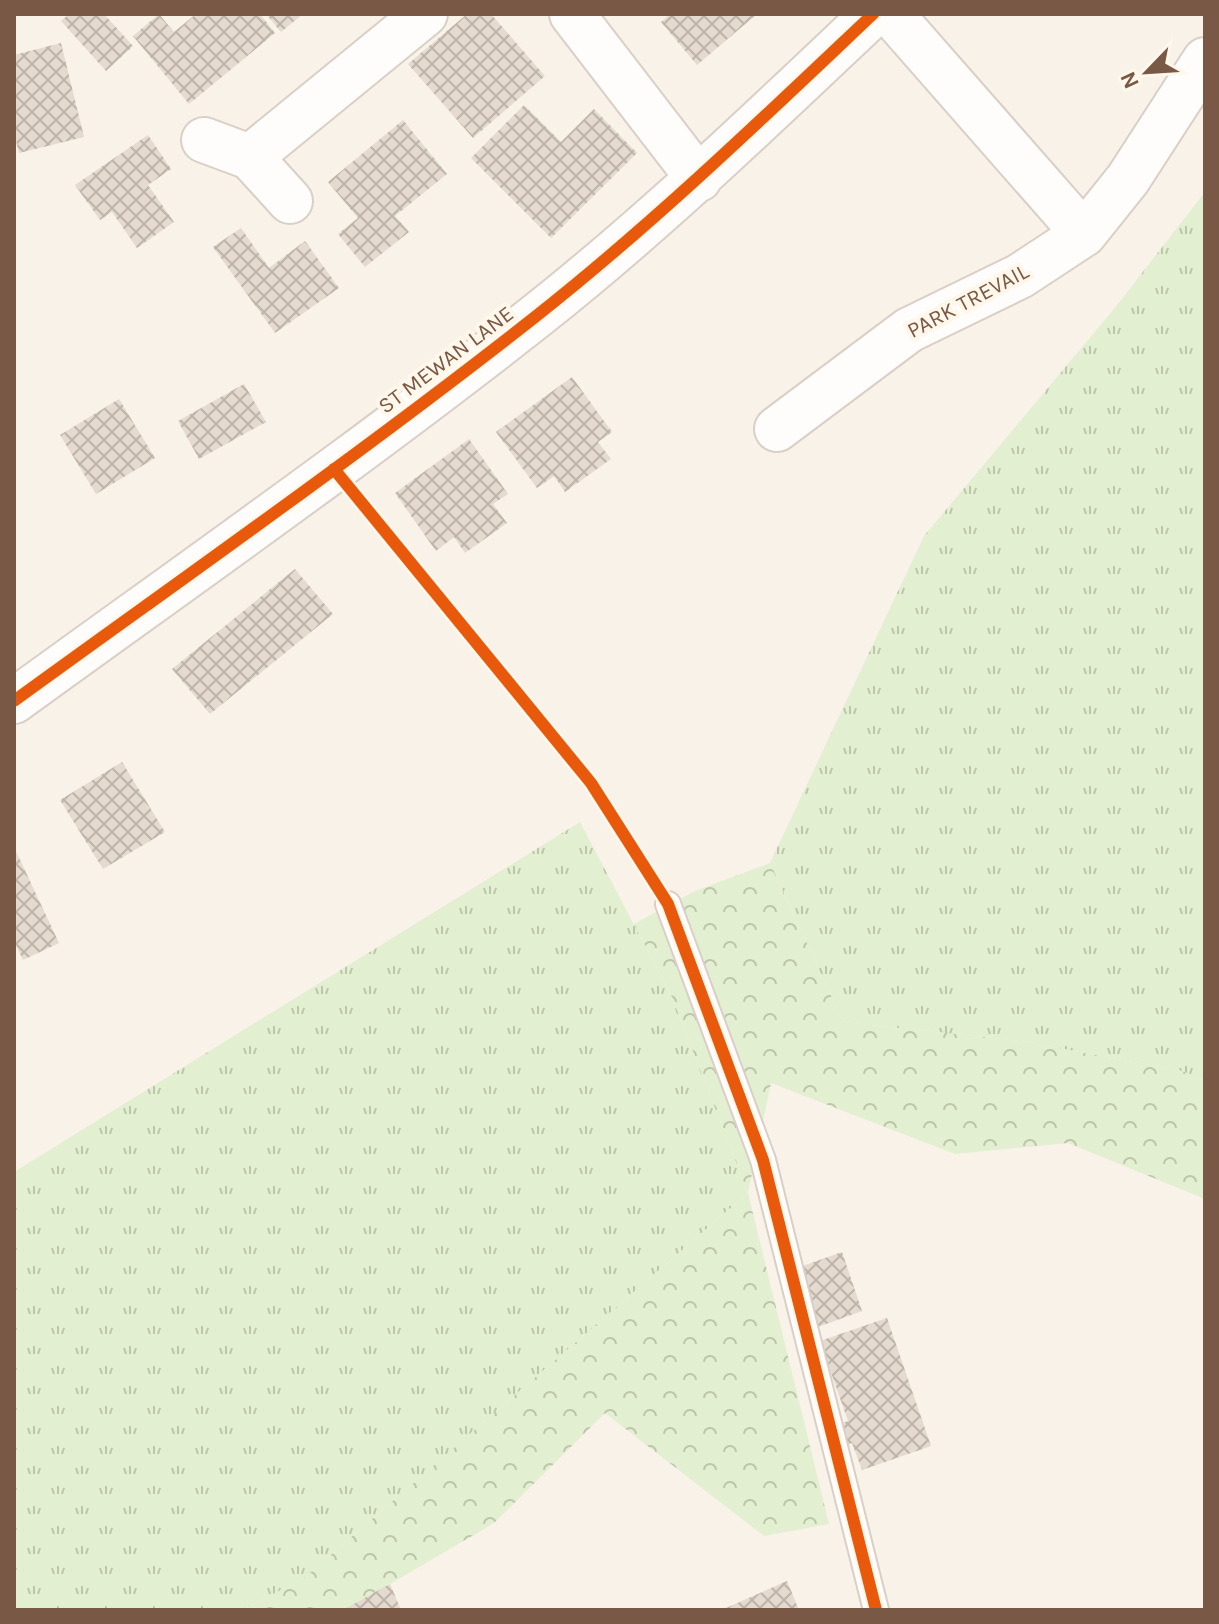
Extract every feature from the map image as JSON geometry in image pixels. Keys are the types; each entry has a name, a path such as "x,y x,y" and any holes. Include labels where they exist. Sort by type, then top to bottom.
{"street":[{"path":"250,157 425,14"},
{"path":"572,14 699,179"},
{"name":"ST MEWAN LANE","path":"14,701 334,469 537,315 699,179 873,14"},
{"path":"891,14 1084,234"},
{"name":"PARK TREVAIL","path":"777,429 909,330 1020,276 1084,234 1128,179 1205,60"},
{"path":"204,140 250,157 290,201"}],"lane":[{"path":"668,904 763,1160 876,1610"}],"path":[{"path":"334,469 591,783 668,904"}],"green space":[{"path":"1205,192 1205,1081 1182,1071 1020,1041 843,1022 770,863 924,536 1114,309"},
{"path":"580,822 672,997 748,1193 304,1578 243,1610 14,1610 14,1172"},
{"path":"770,863 843,1022 1020,1041 1182,1071 1205,1081 1205,1199 1068,1143 955,1154 771,1083 748,1193 672,997 634,924 695,891"},
{"path":"748,1193 829,1524 764,1536 605,1413 494,1523 346,1610 243,1610 304,1578"}],"building":[{"path":"69,14 104,14 133,46 106,71 61,21"},
{"path":"159,14 174,32 196,14 260,14 275,33 189,104 133,36"},
{"path":"266,14 303,14 281,32"},
{"path":"467,14 491,14 545,76 473,138 408,64"},
{"path":"670,14 757,14 697,65 661,22"},
{"path":"61,43 84,137 19,153 14,133 14,55"},
{"path":"524,105 561,142 594,109 637,153 551,238 471,158"},
{"path":"403,120 447,174 395,216 409,232 365,267 338,234 358,218 328,182"},
{"path":"148,135 171,169 148,185 174,222 137,248 112,212 100,220 75,185"},
{"path":"241,228 269,268 305,241 339,288 275,333 213,247"},
{"path":"572,377 612,432 598,442 611,459 565,492 554,476 537,488 496,432"},
{"path":"244,384 266,422 199,459 178,421"},
{"path":"119,399 155,458 96,494 60,435"},
{"path":"469,439 508,494 493,504 507,523 465,553 454,537 436,551 395,493"},
{"path":"295,569 333,614 210,714 172,669"},
{"path":"122,762 165,832 103,869 60,800"},
{"path":"14,847 59,943 23,960 14,941"},
{"path":"842,1252 862,1311 818,1327 797,1268"},
{"path":"887,1318 931,1446 862,1470 852,1443 844,1446 837,1425 848,1421 820,1341"},
{"path":"787,1581 799,1610 726,1608"},
{"path":"390,1584 401,1610 343,1610"}],"cycle path":[{"path":"14,701 342,463 535,317 665,207 873,14"},
{"path":"334,469 591,783 668,904 763,1160 876,1610"}]}
